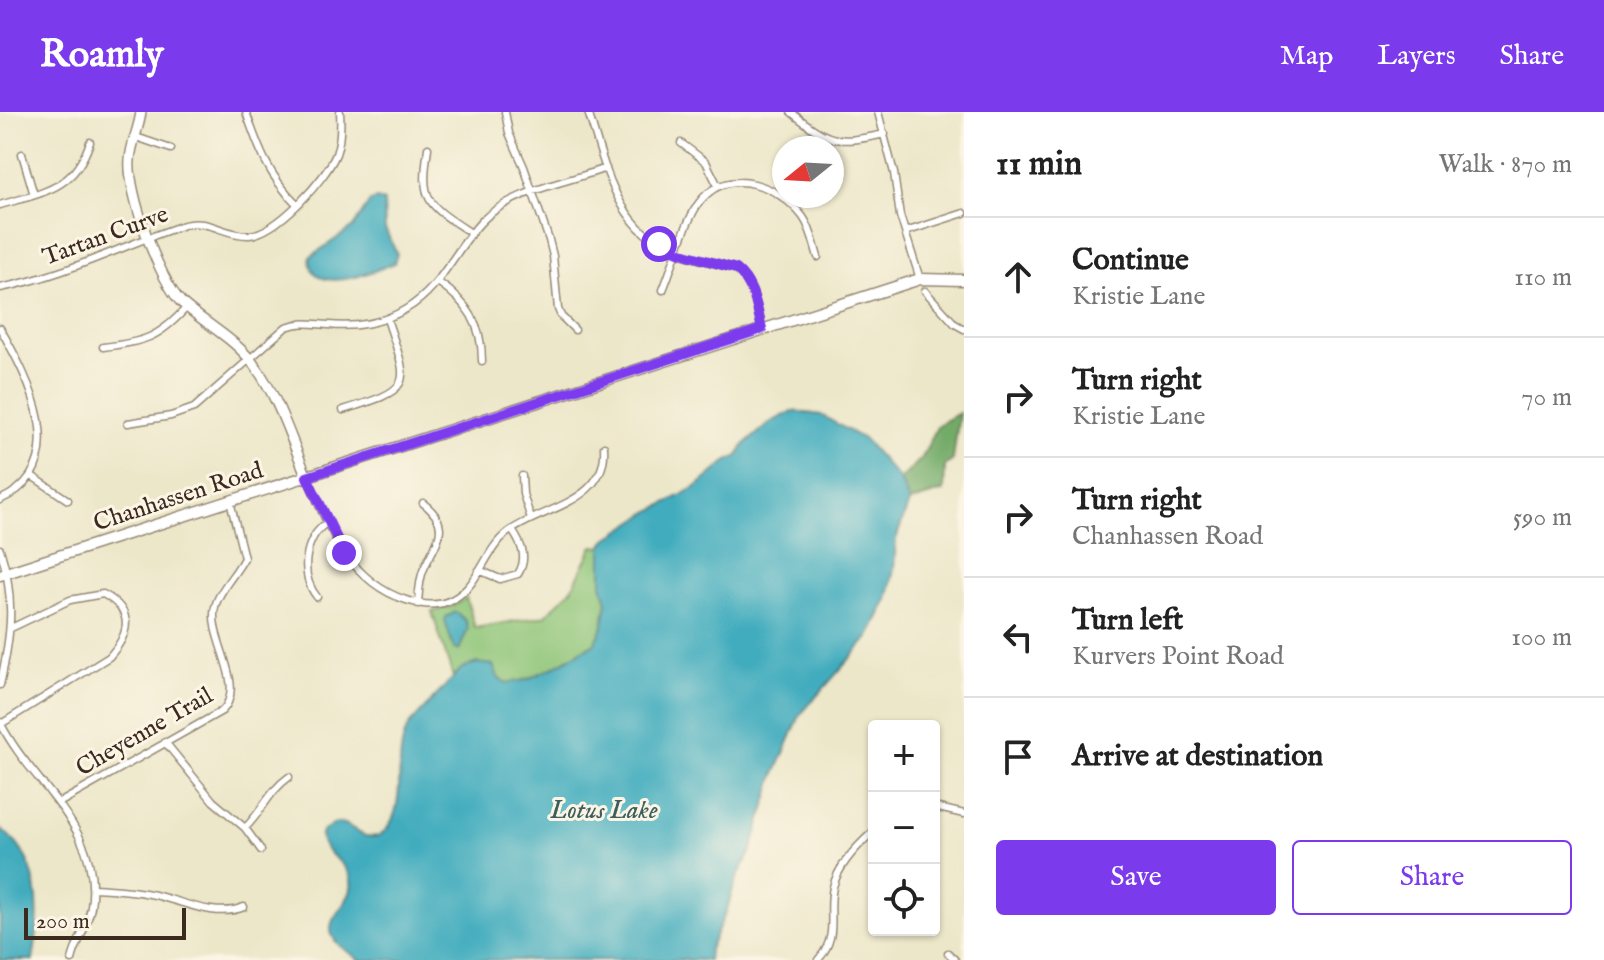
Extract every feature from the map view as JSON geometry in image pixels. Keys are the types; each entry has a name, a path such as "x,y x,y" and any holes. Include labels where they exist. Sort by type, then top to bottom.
{"main road":[{"name":"Chanhassen Road","path":"4,573 920,279 964,280"}],"street":[{"path":"141,112 130,172 162,276 187,307 249,358 272,394 328,522 357,571 391,596 430,605 452,600 462,593 503,536 584,493 602,471 604,447"},
{"path":"246,112 265,164 283,191 296,203"},
{"name":"Tartan Curve","path":"0,288 100,258 148,237 196,222 237,234 258,233 277,222 325,174 340,137 340,112"},
{"path":"505,112 509,133 534,193 553,256 558,309 575,330"},
{"path":"588,112 618,200 635,225 659,244 727,266 743,275 751,290 762,329"},
{"path":"791,112 812,129 833,140 850,141 885,134"},
{"path":"878,112 905,232 920,279"},
{"path":"136,137 171,149"},
{"path":"0,205 60,186 83,162 90,142"},
{"path":"681,143 706,162 718,186"},
{"path":"428,148 424,185 430,203 471,233"},
{"path":"22,154 34,195"},
{"path":"128,423 171,416 194,408 279,332 294,324 345,326 387,319 423,298 438,282 471,233 495,210 606,168"},
{"path":"663,290 697,205 718,186 741,181 752,182 771,191 801,214 818,257"},
{"path":"905,232 964,213"},
{"path":"438,282 471,312 481,336 482,361"},
{"path":"925,291 955,324 964,329"},
{"path":"103,347 152,337 172,325 187,307"},
{"path":"343,410 390,394 400,383 403,368 387,319"},
{"path":"0,328 23,372 42,432 41,456 32,476 22,487 0,500"},
{"path":"32,476 68,500"},
{"path":"522,476 523,494 531,519"},
{"name":"Cheyenne Trail","path":"59,803 222,711 228,704 231,687 214,620 219,598 244,558 230,501"},
{"path":"418,604 419,584 441,531 438,519 423,503"},
{"path":"317,597 306,566 310,543 317,529 328,522"},
{"path":"479,570 500,579 518,574 524,560 520,542 512,530"},
{"path":"0,549 11,628 0,685"},
{"path":"11,628 70,600 103,594 121,608 125,618 126,632 109,657 0,723 59,803 82,842 93,888 91,910 72,960"},
{"path":"165,742 213,801 245,828 261,850"},
{"path":"245,828 276,786 289,777"},
{"path":"940,808 964,814"},
{"path":"818,960 831,940 834,883 844,863 868,837"},
{"path":"93,888 148,893 213,911 234,911 244,907"},
{"path":"948,953 955,960"}],"green space":[{"path":"959,413 953,460 945,466 944,491 909,502 900,480 922,458 938,425"},
{"path":"593,546 602,547 602,584 607,601 602,630 595,643 526,680 507,683 498,678 493,665 487,664 466,667 453,677 432,612 466,598 475,628 545,616 572,589"}],"water":[{"path":"377,199 384,202 385,229 397,254 394,263 344,279 320,277 313,270 310,257 353,227 370,201"},
{"name":"Lotus Lake","path":"793,411 821,415 865,440 900,480 909,502 896,539 894,569 887,600 869,637 800,715 775,774 752,849 736,880 709,949 708,960 359,960 341,947 332,935 331,927 351,891 351,882 345,867 327,850 321,833 337,823 366,836 373,837 385,831 397,805 401,750 410,724 462,668 477,663 493,665 498,678 507,683 526,680 595,643 602,630 607,602 602,584 602,547 607,539 647,513 695,488 738,456 744,445 771,422"},
{"path":"456,612 466,621 468,629 459,650 454,649 445,621 446,617"},
{"path":"0,829 24,855 36,888 37,925 33,960 0,960"}],"route":[{"path":"344,553 307,477 762,329 748,282 736,269 659,244"}]}
